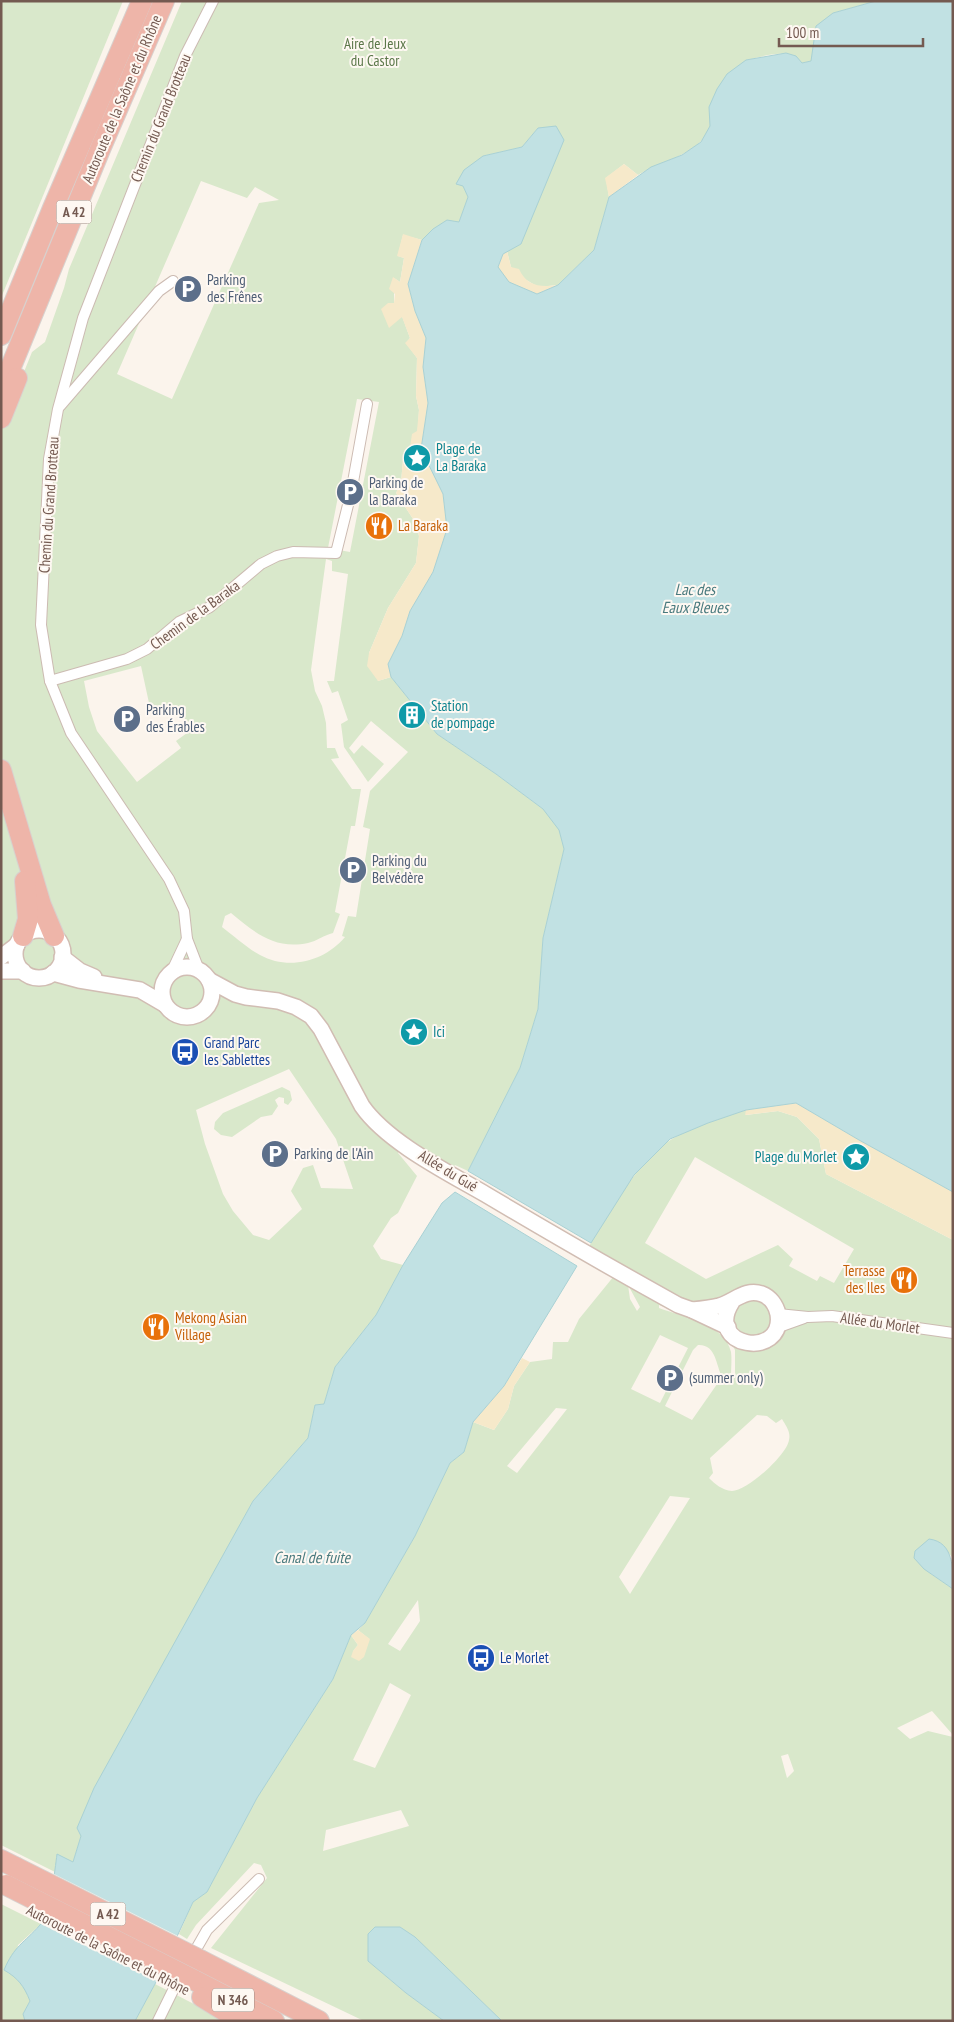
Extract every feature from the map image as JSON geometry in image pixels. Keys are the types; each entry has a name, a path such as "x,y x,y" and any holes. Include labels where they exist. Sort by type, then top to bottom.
{"highway":[{"path":"53,208 82,115 130,1"},
{"name":"Autoroute de la Saône et du Rhône","path":"1,336 53,208 142,1"},
{"name":"Autoroute de la Saône et du Rhône","path":"1,391 101,147 164,1"},
{"path":"1,418 68,250 101,147"},
{"path":"1,770 41,905 54,936"},
{"path":"1,792 24,873 28,919 20,941"},
{"name":"A 42","path":"8,1863 318,2021"},
{"name":"N 346","path":"3,1888 189,1985 274,2021"},
{"name":"Autoroute de la Saône et du Rhône","path":"189,1985 208,2000 241,2021"},
{"name":"N 346","path":"208,2000 253,2021"}],"street":[{"name":"Chemin du Grand Brotteau","path":"204,975 187,939 184,911 169,879 71,733 50,681 41,625 49,459 58,409 83,318 185,56 213,1"},
{"path":"58,409 159,291 173,281"},
{"name":"Chemin de la Baraka","path":"50,681 127,660 147,649 179,622 210,607 261,564 277,556 293,552 336,554 351,493 367,404"},
{"path":"1,958 28,933 38,930 54,936 62,948 59,966 53,972 40,978 30,976 23,971 16,959 20,941"},
{"path":"164,1004 162,991 187,939"},
{"path":"53,972 79,980 140,990 164,1004 173,1014 189,1018 202,1013 209,1005 212,992 204,975 185,967 144,986 94,977 80,971 62,957"},
{"path":"1,971 23,971"},
{"name":"Allée du Gué","path":"204,975 235,994 278,1000 296,1007 310,1016 321,1029 370,1118 386,1132 432,1163 595,1259 678,1305 728,1327"},
{"name":"Allée du Gué","path":"209,1005 246,997"},
{"path":"692,1310 732,1302 743,1294 762,1294 772,1302 777,1321 770,1338 754,1344 737,1340 728,1327 727,1314 732,1302"},
{"name":"Allée du Morlet","path":"777,1321 832,1316 953,1334"},
{"path":"158,2021 179,1976 207,1930 259,1879"}],"green space":[{"path":"1,1 123,1 1,298"},
{"name":"Aire de Jeux du Castor","path":"182,1 876,1 833,13 812,61 802,63 790,55 783,54 747,60 709,107 710,127 698,144 689,150 638,175 624,164 606,178 609,197 594,250 558,285 538,287 523,278 511,267 507,251 521,244 538,128 522,147 483,156 463,186 468,197 459,222 433,229 422,240 403,235 398,256 404,258 400,282 394,278 394,303 402,316 410,338 406,343 417,358 416,396 419,410 416,457 403,459 401,483 396,493 415,522 419,536 416,563 388,608 369,653 378,681 391,677 437,734 543,809 560,830 564,849 543,938 538,1009 520,1068 468,1171 455,1165 448,1177 399,1148 398,1153 417,1176 398,1213 391,1218 373,1246 381,1259 403,1265 376,1315 335,1367 324,1404 315,1405 308,1438 253,1501 196,1606 81,1836 73,1862 57,1855 55,1872 1,1845 1,429 32,352 45,342 69,269","holes":["201,181 247,198 255,187 279,200 259,203 172,399 117,374","357,399 379,402 350,552 328,548","326,559 332,561 332,571 348,574 334,681 327,681 332,693 338,691 348,720 341,724 344,747 368,782 384,764 362,745 354,754 349,748 371,721 408,752 370,791 363,827 370,829 356,917 348,916 342,936 345,937 337,945 317,957 294,963 283,962 271,960 260,955 222,927 225,916 231,913 257,933 275,942 285,944 308,943 333,933 340,914 335,912 351,826 355,826 361,789 352,789 331,759 339,758 335,748 327,748 326,723 322,706 315,691 311,670","141,666 149,703 174,716 198,725 176,741 181,748 137,782 97,731 89,707 84,681","289,1069 336,1139 353,1189 321,1188 313,1165 303,1168 291,1191 302,1209 269,1240 253,1235 233,1211 223,1194 205,1144 196,1110"]},
{"path":"282,1087 290,1091 292,1100 288,1105 284,1103 284,1098 279,1097 275,1100 278,1106 272,1115 261,1117 232,1137 221,1135 214,1129 215,1122 223,1113"},
{"path":"746,1110 746,1115 778,1111 797,1117 819,1139 826,1174 953,1240 953,1558 940,1543 931,1574 953,1589 953,1735 932,1711 897,1728 910,1739 928,1731 953,1737 953,2021 502,2021 415,1937 400,1927 375,1927 368,1934 368,1961 406,1993 444,2021 364,2021 211,1948 267,1878 261,1865 254,1863 196,1925 187,1939 179,1934 193,1902 207,1892 257,1798 333,1679 351,1635 358,1645 353,1651 369,1639 358,1630 365,1623 415,1536 450,1463 464,1452 473,1422 494,1430 508,1409 514,1386 530,1362 552,1359 553,1342 568,1342 579,1319 614,1276 583,1257 622,1192 647,1160 672,1139 699,1126","holes":["695,1157 854,1249 834,1283 820,1276 817,1281 789,1266 793,1259 778,1245 706,1279 645,1243","628,1285 640,1307 637,1311 630,1299","659,1305 691,1316 726,1333 735,1350 735,1378 731,1376 731,1352 727,1342 721,1335 702,1323 659,1308","660,1335 688,1348 660,1403 631,1389","698,1345 708,1348 714,1356 722,1377 692,1420 665,1406 693,1350","556,1408 567,1409 517,1473 507,1466","757,1415 767,1416 776,1423 782,1419 789,1434 787,1446 774,1463 756,1479 732,1491 722,1488 709,1478 713,1473 710,1458","670,1496 690,1498 630,1594 619,1577","418,1600 420,1621 400,1651 388,1644","390,1683 411,1695 375,1768 353,1760","788,1754 794,1771 787,1778 781,1756","401,1810 409,1826 323,1851 326,1830"]},
{"path":"1,1904 41,1924 18,1945 14,1976 24,1986 30,2001 23,2014 25,2021 1,2021"},
{"path":"155,1984 227,2021 135,2021"}],"sand":[{"path":"624,164 638,175 609,197 605,178"},
{"name":"Plage de La Baraka","path":"403,234 422,240 408,284 415,311 426,338 423,367 428,403 421,449 443,494 447,529 433,572 410,611 402,636 388,664 391,677 378,681 367,666 369,653 388,608 416,563 419,536 415,522 396,493 401,483 403,459 415,456 410,447 412,434 417,431 419,410 416,396 417,358 405,343 410,338 402,317 389,328 381,309 388,303 394,303 395,294 389,289 393,277 400,282 404,258 397,256"},
{"path":"507,251 511,267 519,269 522,275 530,282 540,286 558,285 537,294 508,282 498,267 503,254"},
{"name":"Plage du Morlet","path":"796,1103 953,1192 953,1240 826,1174 819,1139 797,1117 778,1111 745,1115 746,1110"},
{"path":"522,1358 530,1362 514,1386 508,1409 494,1430 473,1422 504,1386"},
{"path":"358,1630 370,1639 364,1657 359,1661 351,1657 358,1645 351,1635"}],"water":[{"name":"Lac des Eaux Bleues","path":"876,1 953,1 953,1192 796,1103 746,1110 670,1139 634,1175 591,1243 468,1171 520,1068 538,1009 543,938 564,849 559,830 543,809 437,734 391,677 388,664 402,636 410,611 433,572 447,529 443,494 421,449 428,403 423,367 426,338 415,311 408,284 422,240 433,229 447,220 459,222 468,197 463,186 456,184 464,170 483,156 522,147 538,128 556,126 564,140 521,244 503,254 498,267 509,282 537,294 558,285 594,250 609,197 651,167 682,155 701,142 710,126 709,107 717,89 727,74 746,60 786,53 796,56 802,63 811,61 816,26 833,13"},
{"name":"Canal de fuite","path":"455,1192 577,1266 504,1386 473,1422 464,1452 450,1463 415,1536 365,1623 351,1635 333,1679 257,1798 207,1892 193,1902 155,1984 135,2021 25,2021 23,2014 30,2001 20,1983 4,1970 16,1950 44,1919 52,1891 57,1854 73,1862 81,1836 77,1828 94,1788 253,1501 308,1438 315,1405 324,1404 335,1367 376,1315 403,1265 442,1203"},
{"path":"929,1539 937,1541 948,1551 952,1565 953,1589 924,1569 914,1558 915,1551"},
{"path":"375,1927 400,1927 415,1937 502,2021 444,2021 406,1993 368,1961 368,1934"}],"pier":[{"path":"52,1873 180,1937 159,1982 39,1923 51,1886"}],"place":[{"name":"Parking des Frênes","path":"188,289"},
{"name":"Plage de La Baraka","path":"417,458"},
{"name":"Parking de la Baraka","path":"350,492"},
{"name":"La Baraka","path":"379,526"},
{"name":"Station de pompage","path":"412,715"},
{"name":"Parking des Érables","path":"127,719"},
{"name":"Parking du Belvédère","path":"353,870"},
{"name":"Ici","path":"414,1032"},
{"name":"Grand Parc les Sablettes","path":"185,1052"},
{"name":"Parking de l'Ain","path":"275,1154"},
{"name":"Plage du Morlet","path":"856,1157"},
{"name":"Terrasse des Iles","path":"904,1280"},
{"name":"Mekong Asian Village","path":"156,1327"},
{"name":"(summer only)","path":"670,1378"},
{"name":"Le Morlet","path":"481,1658"}]}
